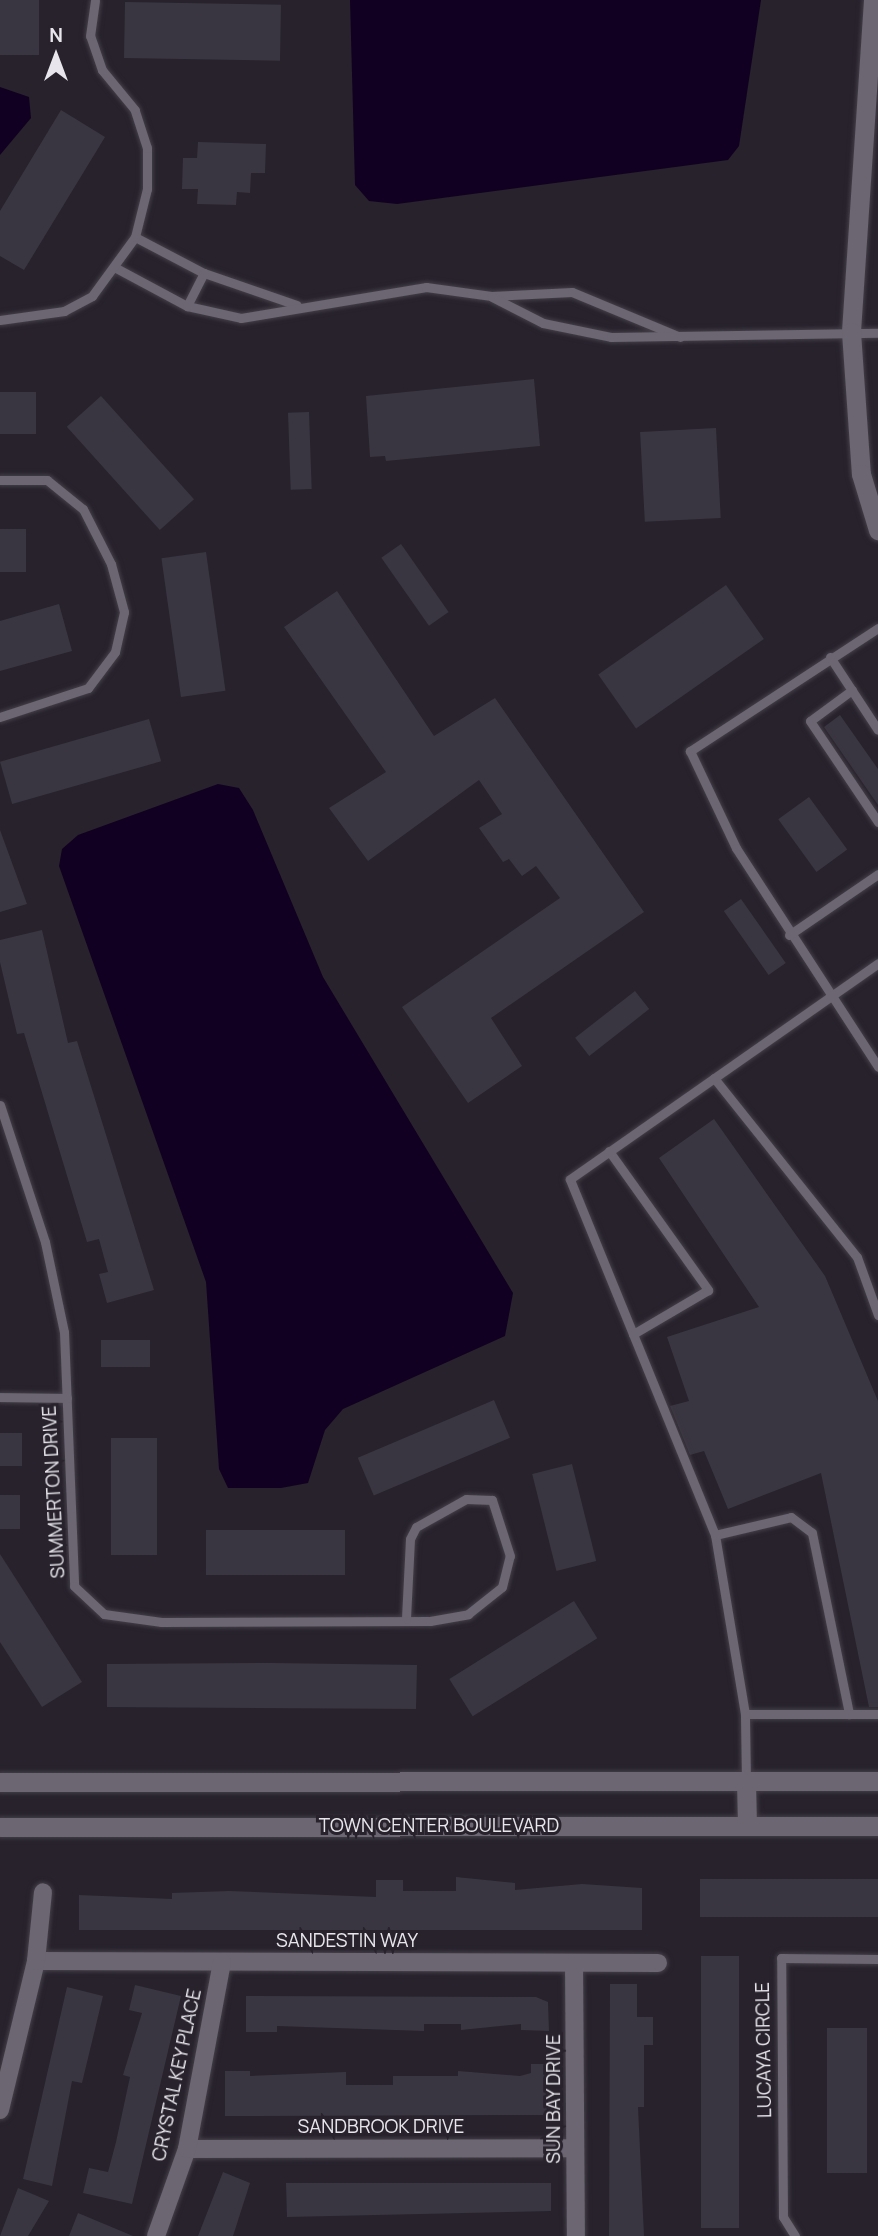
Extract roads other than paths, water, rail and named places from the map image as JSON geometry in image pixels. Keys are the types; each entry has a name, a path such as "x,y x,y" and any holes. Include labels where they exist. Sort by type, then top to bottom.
{"main road":[{"path":"873,0 851,332 861,474 878,530"},
{"path":"746,1781 747,1826"},
{"path":"0,1782 878,1781"},
{"name":"TOWN CENTER BOULEVARD","path":"0,1827 878,1826"}],"street":[{"path":"0,2110 36,1961 43,1892"},
{"name":"SANDESTIN WAY","path":"36,1961 658,1963"},
{"name":"CRYSTAL KEY PLACE","path":"156,2236 187,2148 222,1962"},
{"name":"SUN BAY DRIVE","path":"574,1963 576,2236"},
{"name":"SANDBROOK DRIVE","path":"187,2148 575,2148"}],"lane":[{"path":"0,320 64,310 92,296 116,268 135,237 148,189 148,148 135,110 102,70 90,36 95,0"},
{"path":"135,237 204,273 299,306"},
{"path":"116,268 187,306 241,318 299,306 426,287 491,296 572,292 680,337"},
{"path":"187,306 204,273"},
{"path":"491,296 570,328 611,337 878,333"},
{"path":"0,480 47,480 83,509 111,564 124,612 115,652 88,688 0,717"},
{"path":"878,628 690,751 736,848 828,998 878,1067"},
{"path":"830,657 878,730"},
{"path":"852,690 810,720 878,822"},
{"path":"789,935 878,874"},
{"path":"746,1781 745,1714 715,1535 570,1179 878,963"},
{"path":"714,1078 857,1257 878,1315"},
{"name":"SUMMERTON DRIVE","path":"0,1105 45,1242 64,1332 74,1586 104,1614 161,1622 406,1619 468,1614 502,1587 510,1556 492,1500 466,1499 416,1527 410,1539 406,1619"},
{"path":"609,1151 708,1290 633,1334"},
{"path":"0,1397 67,1398"},
{"path":"715,1535 791,1517 812,1533 849,1714"},
{"path":"745,1714 878,1714"},
{"name":"LUCAYA CIRCLE","path":"794,2236 783,2217 780,1958 878,1959"}]}
